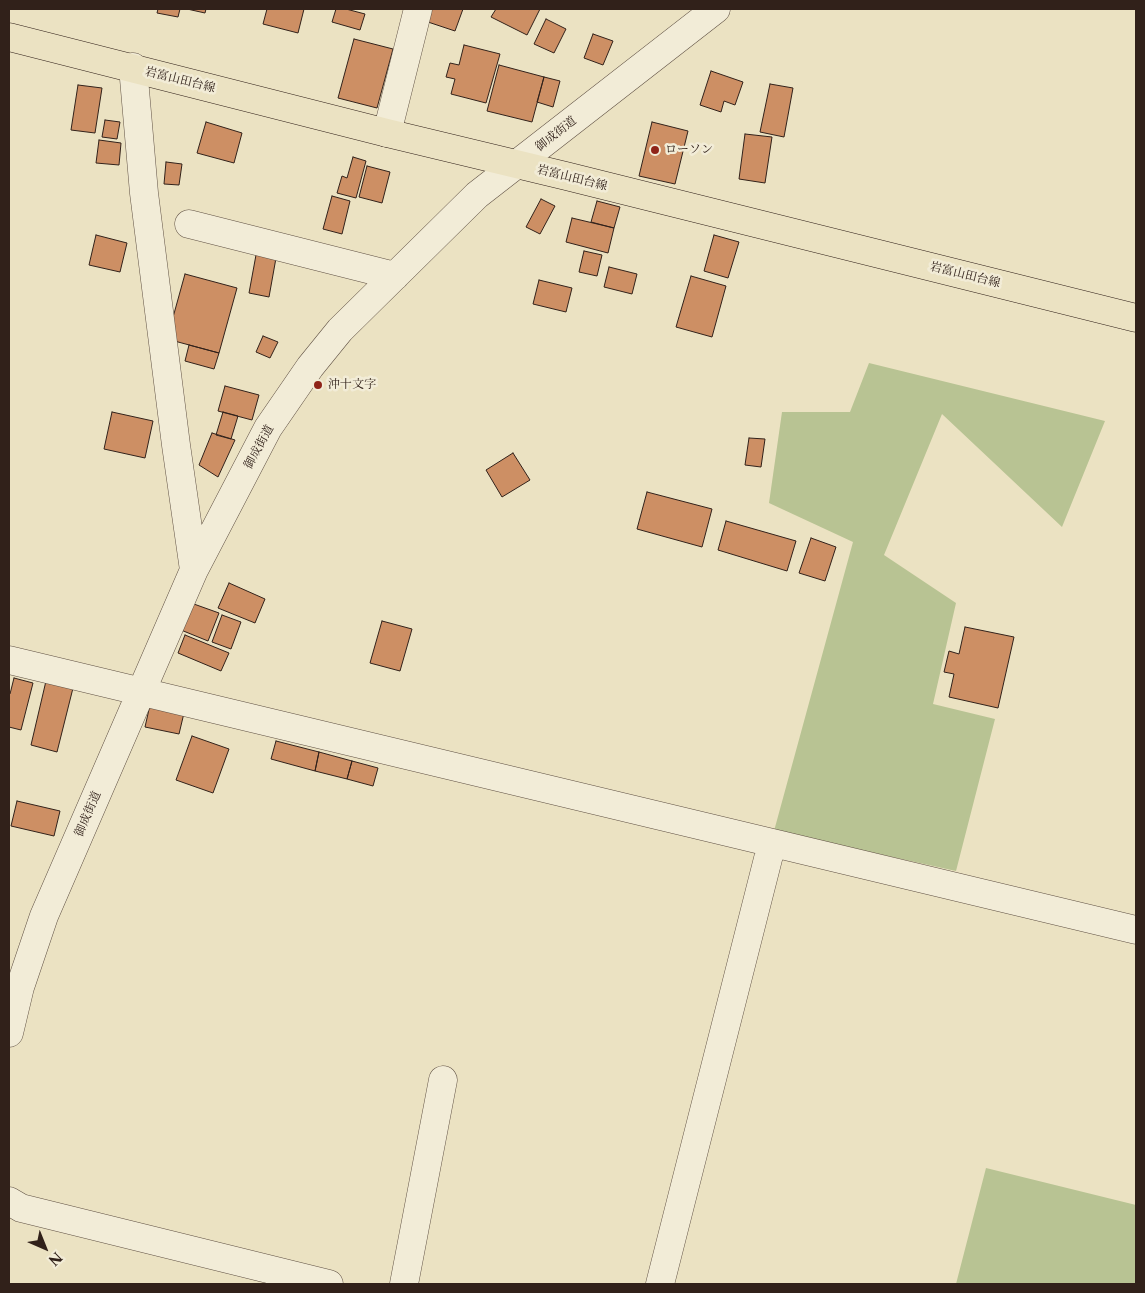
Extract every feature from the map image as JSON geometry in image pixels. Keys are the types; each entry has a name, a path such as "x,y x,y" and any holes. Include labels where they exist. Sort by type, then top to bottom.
{"main road":[{"name":"岩富山田台線","path":"9,37 387,133 1136,318"}],"street":[{"path":"387,133 418,9"},
{"name":"御成街道","path":"9,1033 20,987 44,916 194,570 268,428 289,397 340,330 477,196 716,9"},
{"path":"132,68 144,194 194,570"},
{"path":"189,224 395,276"},
{"path":"9,660 1136,930"},
{"path":"660,1284 772,843"},
{"path":"404,1284 444,1080"},
{"path":"9,1201 21,1208 329,1284"}],"green space":[{"path":"869,363 1105,421 1062,527 942,414 884,555 956,603 933,704 995,719 956,871 774,831 853,542 769,503 782,412 850,412"},
{"path":"986,1168 1136,1205 1136,1284 956,1284"}],"building":[{"path":"158,9 180,9 178,17 157,13"},
{"path":"187,9 206,9 205,13"},
{"path":"267,9 304,9 298,33 263,24"},
{"path":"336,9 346,9 365,14 360,30 332,22"},
{"path":"430,9 463,9 455,31 425,21"},
{"path":"496,9 540,9 527,35 491,17"},
{"path":"546,19 566,29 554,53 534,44"},
{"path":"593,34 613,41 603,65 584,58"},
{"path":"354,39 393,49 377,108 338,98"},
{"path":"464,45 500,54 486,103 451,94 455,79 446,77 450,63 459,65"},
{"path":"499,65 544,77 532,122 487,111"},
{"path":"711,71 743,82 735,105 724,101 721,112 700,105"},
{"path":"544,77 560,81 553,107 537,102"},
{"path":"770,84 793,88 784,137 760,132"},
{"path":"78,85 102,88 95,133 71,130"},
{"path":"105,120 120,122 117,139 102,137"},
{"path":"206,122 242,133 234,163 197,153"},
{"path":"652,122 688,131 675,184 639,176"},
{"path":"745,134 772,137 765,183 739,179"},
{"path":"99,140 121,143 119,165 96,163"},
{"path":"353,157 366,161 356,198 337,193 342,176 347,178"},
{"path":"166,162 182,164 179,185 164,184"},
{"path":"367,166 390,172 382,203 359,197"},
{"path":"332,196 350,201 342,234 323,229"},
{"path":"541,199 555,206 540,234 526,227"},
{"path":"597,201 620,207 614,228 591,222"},
{"path":"572,218 614,228 608,253 566,242"},
{"path":"96,235 127,243 120,272 89,265"},
{"path":"714,235 739,242 728,278 704,271"},
{"path":"584,251 602,255 597,276 579,272"},
{"path":"256,255 276,258 269,297 249,293"},
{"path":"609,267 637,274 632,294 604,287"},
{"path":"185,274 237,288 219,353 167,339"},
{"path":"691,276 726,286 712,337 676,327"},
{"path":"539,280 572,288 566,312 533,304"},
{"path":"263,336 278,342 270,358 256,352"},
{"path":"189,345 219,353 214,369 185,361"},
{"path":"225,386 259,395 252,420 218,411"},
{"path":"112,412 153,421 145,458 104,449"},
{"path":"223,412 238,416 231,439 216,435"},
{"path":"212,433 235,440 218,477 199,465"},
{"path":"749,438 765,439 761,467 745,465"},
{"path":"513,453 530,480 502,497 486,470"},
{"path":"647,492 712,509 702,547 637,529"},
{"path":"726,521 796,541 787,571 718,550"},
{"path":"811,538 836,547 825,581 799,573"},
{"path":"229,583 265,599 255,623 218,608"},
{"path":"191,603 219,613 208,641 181,630"},
{"path":"222,615 241,622 231,649 212,642"},
{"path":"382,621 412,629 400,671 370,663"},
{"path":"965,627 1014,637 998,708 949,697 954,674 944,672 949,651 959,654"},
{"path":"185,635 229,653 221,671 178,653"},
{"path":"14,678 33,683 21,730 9,727 9,694"},
{"path":"46,681 73,688 57,752 31,745"},
{"path":"150,705 184,713 179,734 145,727"},
{"path":"192,736 229,749 213,793 176,780"},
{"path":"276,741 319,752 315,771 271,759"},
{"path":"319,752 352,761 347,779 315,771"},
{"path":"352,761 378,768 373,786 347,779"},
{"path":"17,801 60,811 54,836 11,826"}],"place":[{"name":"ローソン","path":"655,150"},
{"name":"沖十文字","path":"318,385"}]}
